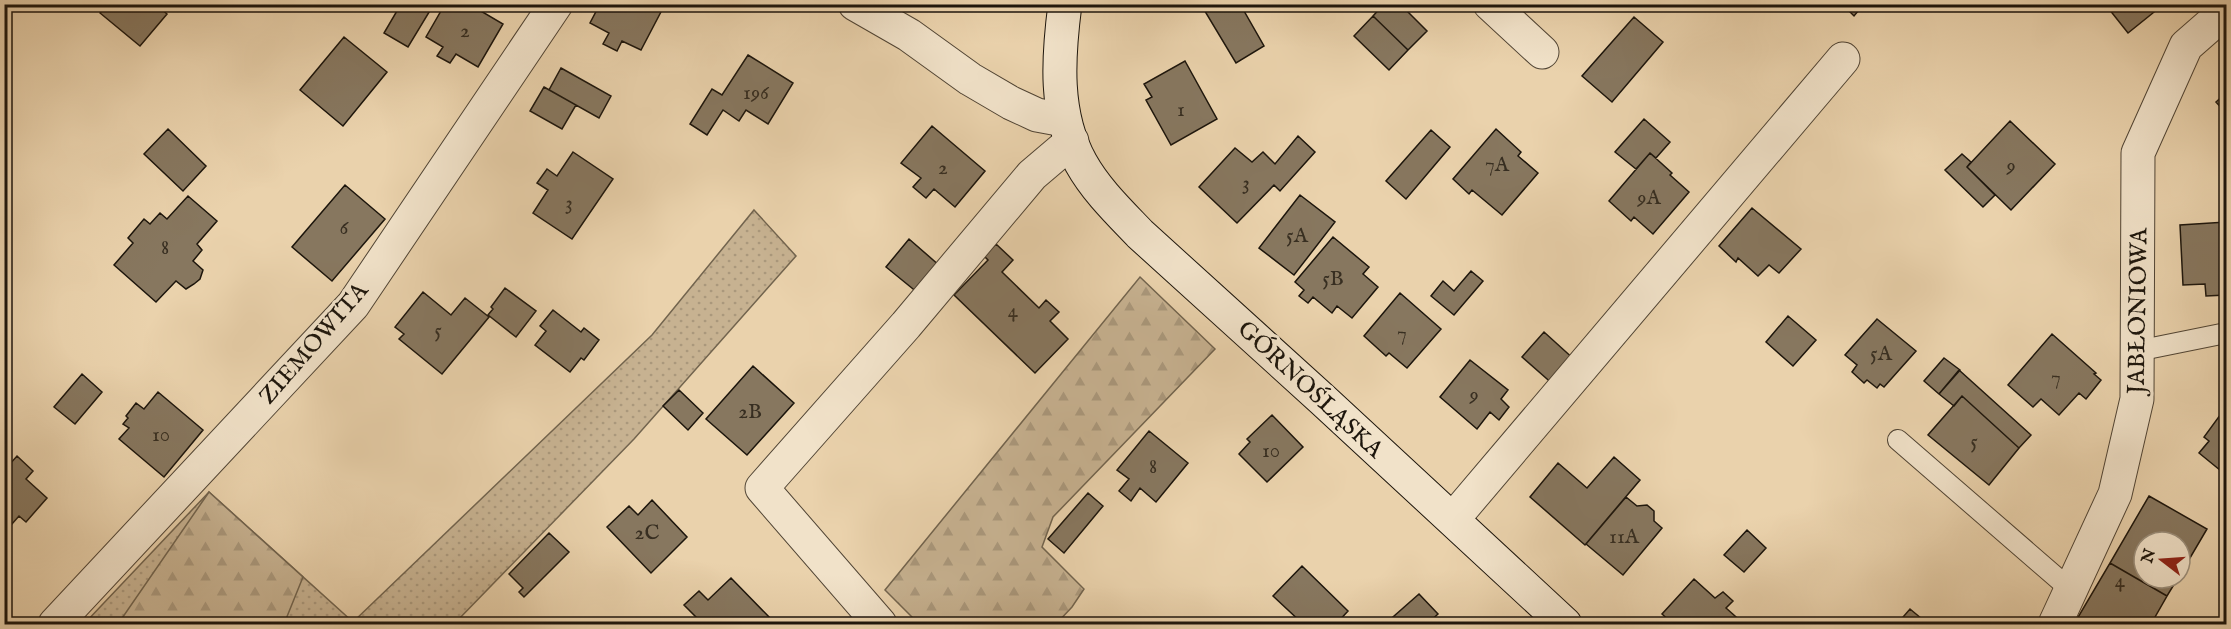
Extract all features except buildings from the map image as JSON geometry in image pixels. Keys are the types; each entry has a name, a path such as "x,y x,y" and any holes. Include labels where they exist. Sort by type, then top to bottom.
{"street":[{"name":"ZIEMOWITA","path":"55,624 353,305 556,4"},
{"path":"855,4 909,35 970,79 1011,104 1068,130 906,325 762,488 880,624"},
{"name":"GÓRNOŚLĄSKA","path":"1065,4 1059,78 1068,130 1081,163 1113,207 1565,624"},
{"path":"1490,4 1542,52"},
{"name":"JABŁONIOWA","path":"2055,624 2115,494 2137,399 2138,153 2186,46 2226,11"},
{"path":"1453,519 1843,59"}],"lane":[{"path":"2137,351 2226,333"},
{"path":"1898,440 2071,591"}],"green space":[{"path":"754,210 796,256 634,439 454,624 84,624 209,492 353,622 652,335"},
{"path":"1140,277 1215,349 1053,517 1042,547 1084,589 1072,607 1056,624 919,624 885,590"},
{"path":"209,492 303,577 284,624 118,624"}]}
